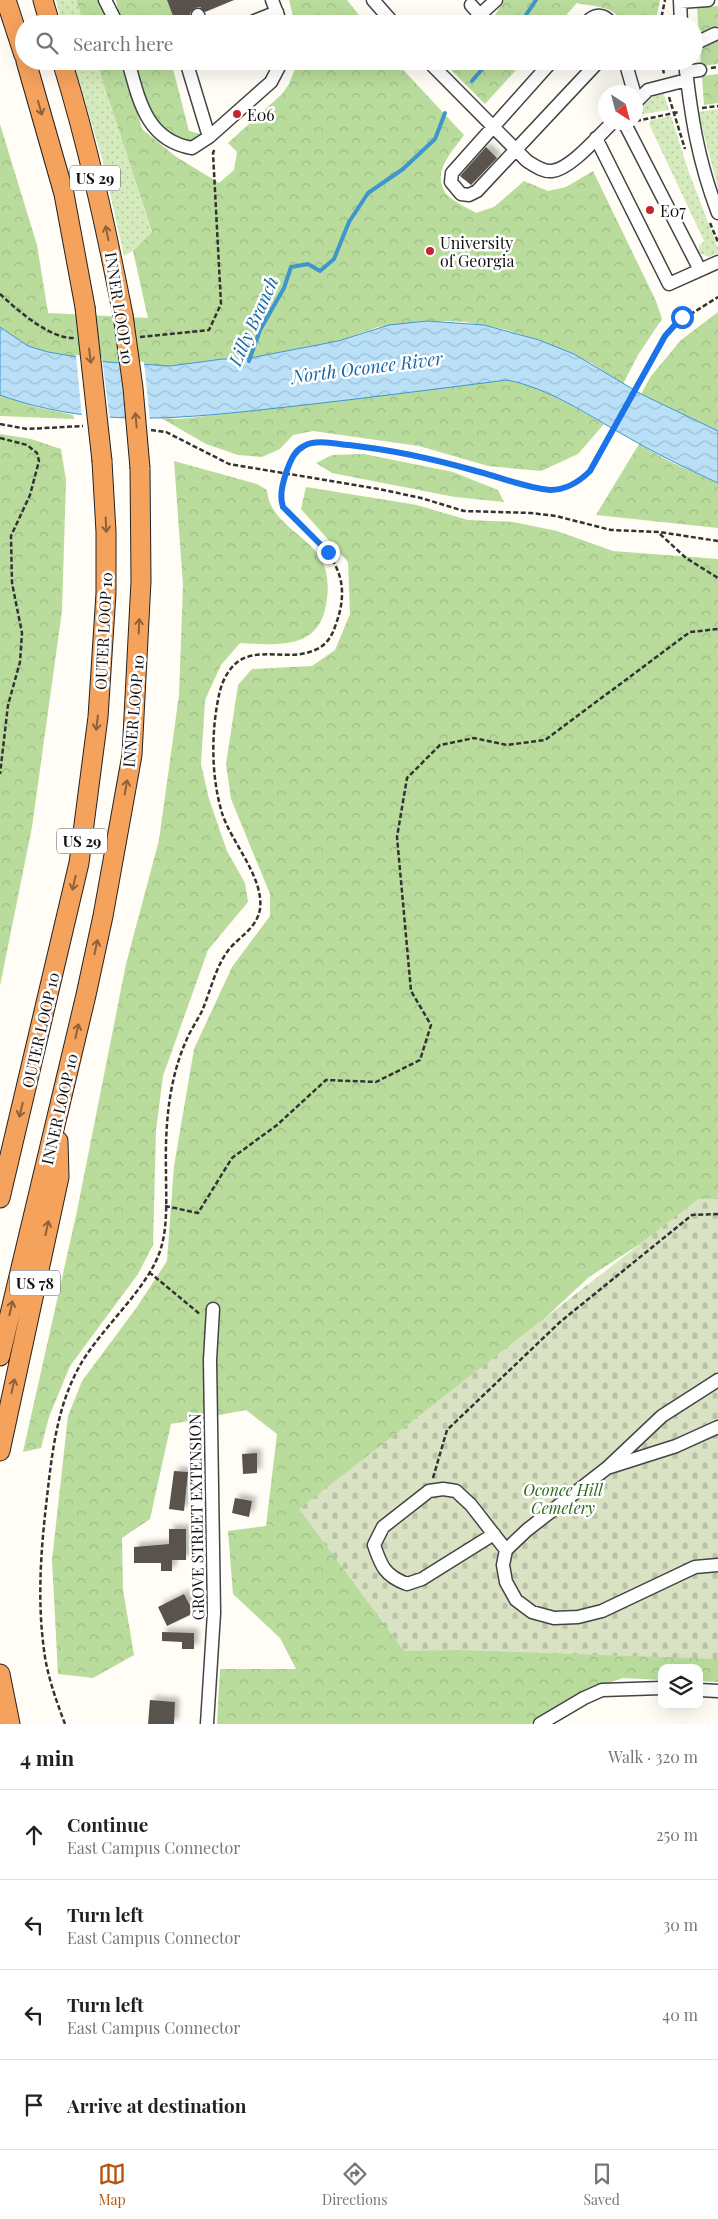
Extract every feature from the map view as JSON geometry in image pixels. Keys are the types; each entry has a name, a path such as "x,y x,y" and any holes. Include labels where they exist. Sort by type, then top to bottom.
{"highway":[{"path":"6,0 15,28"},
{"path":"43,0 47,15"},
{"name":"OUTER LOOP 10","path":"0,1198 79,863 98,717 106,593 106,532 102,461 84,307 64,194 29,70"},
{"name":"INNER LOOP 10","path":"0,1356 103,916 132,755 138,666 141,581 140,468 133,388 123,315 104,216 84,131 65,70"},
{"name":"US 78","path":"0,1452 58,1176 58,1113"},
{"path":"0,1674 10,1724"}],"street":[{"path":"105,0 112,15"},
{"path":"373,0 386,15"},
{"path":"473,15 475,10 496,0"},
{"path":"681,15 680,1 708,0"},
{"path":"703,40 716,34"},
{"path":"131,70 142,109 154,128 174,145 192,148 223,125 271,82 277,70"},
{"path":"189,70 208,137"},
{"path":"437,70 527,161 541,170 553,171 571,161 604,130"},
{"path":"544,70 452,173 451,182 460,194 469,194 477,191 592,70"},
{"path":"628,70 632,85"},
{"path":"643,93 686,71 700,70"},
{"path":"686,71 690,110 697,148 718,213"},
{"path":"628,130 700,270"},
{"path":"596,138 669,284 718,262"},
{"name":"GROVE STREET EXTENSION","path":"207,1724 214,1613 210,1360 213,1309"},
{"path":"718,1380 662,1416 607,1468 527,1530 506,1550 503,1565 506,1582 516,1600 532,1612 554,1618 578,1617 602,1611 696,1567 718,1565"},
{"path":"607,1468 676,1446 718,1427"},
{"path":"494,1534 422,1579 407,1584 392,1578 380,1563 374,1544 384,1527 429,1491 443,1489 456,1491 471,1505 494,1534 506,1550"},
{"path":"540,1724 584,1698 602,1690 658,1688"},
{"path":"703,1690 718,1691"}],"path":[{"path":"662,15 665,0"},
{"path":"663,70 664,76"},
{"path":"703,108 718,106"},
{"path":"643,120 683,111"},
{"path":"131,337 150,337 209,330 221,304 213,154 223,125"},
{"path":"0,294 37,324 68,338 77,338"},
{"path":"65,1724 44,1652 40,1596 43,1536 52,1450 65,1395 89,1350 149,1272 161,1249 165,1206 167,1112 181,1054 204,1006 222,959 254,924 260,907 256,883 222,814 215,779 218,696 223,680 241,660 250,656 293,656 313,652 326,644 340,615 341,584 337,566 321,544 283,507 281,494 285,475 295,453 305,445 317,443 380,448 437,460 542,489 561,489 579,482 590,471 672,326 718,296"},
{"path":"0,438 27,445 37,453 39,461 30,495 11,536 12,582 22,633 20,662 8,705 0,774"},
{"path":"285,475 388,491 464,511 532,513 556,516 611,530 659,532 718,541"},
{"path":"659,532 686,558 718,578"},
{"path":"165,1206 198,1213 232,1158 277,1125 326,1080 376,1082 420,1060 431,1025 411,992 397,837 407,778 440,745 474,738 507,745 545,740 690,632 718,630"},
{"path":"429,1491 448,1430 454,1423 560,1322 692,1215 718,1214"},
{"path":"149,1272 212,1324"}],"green space":[{"path":"56,0 76,0 81,15 60,15"},
{"path":"76,0 98,0 107,15 81,15"},
{"path":"116,0 167,0 173,15 119,15"},
{"path":"289,0 347,0 359,15 293,15"},
{"path":"504,0 660,0 657,15 617,15 597,6 577,3 566,15 495,15"},
{"path":"718,6 718,28 703,36 703,15 698,15 697,7"},
{"path":"718,37 718,64 703,66 703,44"},
{"path":"76,70 99,70 152,233 133,251 124,256 103,162"},
{"path":"99,70 126,70 142,129 175,156 219,183 234,170 237,152 228,143 282,94 289,84 294,70 403,70 464,135 449,155 442,170 442,186 449,197 476,213 494,207 524,181 548,191 566,187 593,171 656,301 662,319 638,355 623,384 591,363 539,340 503,329 465,322 446,321 378,327 338,341 245,359 223,359 170,366 107,362 48,352 28,346 0,327 0,124 37,245 48,313 148,318 133,251 152,232"},
{"path":"135,70 173,70 189,131 201,134 201,138 181,140 163,131 147,109"},
{"path":"451,70 516,70 485,104"},
{"path":"718,74 718,103 704,105 702,76"},
{"path":"664,94 669,110 643,114 643,106 654,96"},
{"path":"718,109 718,188 698,112"},
{"path":"671,116 688,170 718,248 718,253 709,257 699,253 699,246 704,241 649,124 651,120"},
{"path":"718,312 718,431 641,394 651,376 681,340"},
{"path":"507,380 545,392 604,424 578,454 541,471 488,466 419,446 313,431 293,435 280,449 262,457 238,455 206,444 161,418 180,419"},
{"path":"0,395 36,407 73,415 74,419 0,416"},
{"path":"0,434 31,439 61,449 66,480 62,611 32,827 0,986"},
{"path":"639,444 669,461 718,483 718,528 596,515"},
{"path":"364,454 453,472 498,490 504,502 455,497 332,473 316,463 332,455"},
{"path":"174,461 257,484 267,490 269,501 280,518 311,546 321,559 327,575 327,598 324,615 317,627 308,636 297,641 284,643 240,643 221,665 205,700 201,764 209,799 227,851 245,883 248,902 208,950 163,1076 156,1130 153,1245 138,1274 70,1366 49,1417 41,1448 23,1452 77,1211 126,964 159,840 179,695 183,585"},
{"path":"306,487 417,505 468,520 513,522 557,531 613,551 718,559 718,1210 691,1211 589,1277 475,1383 718,1647 718,1682 703,1681 703,1664 658,1664 658,1680 623,1678 584,1691 530,1724 217,1724 220,1669 296,1669 280,1638 233,1594 228,1531 266,1526 277,1434 246,1410 171,1424 150,1519 122,1538 123,1590 134,1655 93,1678 58,1674 52,1560 68,1416 82,1381 137,1307 167,1261 174,1166 194,1049 232,967 270,916 270,894 231,799 226,764 238,685 252,669 312,666 335,650 350,614 348,562 301,509"},
{"name":"Oconee Hill Cemetery","path":"718,1198 718,1659 459,1650 404,1651 299,1509 698,1199"}],"water":[{"name":"North Oconee River","path":"427,321 484,325 539,340 574,354 641,394 718,431 718,483 681,466 552,395 507,380 349,400 183,417 110,417 74,413 37,406 0,395 0,327 28,346 48,352 107,362 170,366 223,359 245,359 338,341 389,325"}],"pier":[{"path":"76,355 102,358 110,420 82,418"},
{"path":"119,360 144,362 150,421 126,420"}],"building":[{"path":"167,0 234,0 205,12 200,7 195,8 190,15 173,15"},
{"path":"486,147 497,158 471,185 460,176"},
{"path":"257,1453 257,1473 243,1474 242,1454"},
{"path":"174,1471 188,1472 184,1511 169,1509"},
{"path":"235,1498 252,1501 249,1517 232,1513"},
{"path":"169,1529 186,1529 186,1560 172,1560 172,1571 161,1571 161,1563 134,1563 134,1547 169,1544"},
{"path":"184,1594 194,1613 167,1626 158,1607"},
{"path":"162,1632 194,1633 194,1649 182,1649 182,1642 162,1641"},
{"path":"150,1700 175,1702 174,1724 148,1724"}],"waterway":[{"name":"Lilly Branch","path":"526,15 536,0"},
{"name":"Lilly Branch","path":"472,81 481,70"},
{"name":"Lilly Branch","path":"249,361 260,330 284,288 291,267 308,264 320,271 334,259 349,222 368,193 403,169 435,139 445,113"}],"place":[{"name":"E06","path":"237,114"},
{"name":"E07","path":"650,210"},
{"name":"University of Georgia","path":"430,251"}],"route":[{"path":"328,552 283,507 281,502 282,486 289,464 295,453 305,445 317,443 380,448 446,462 542,489 561,489 573,485 590,471 665,336 682,317"}]}
